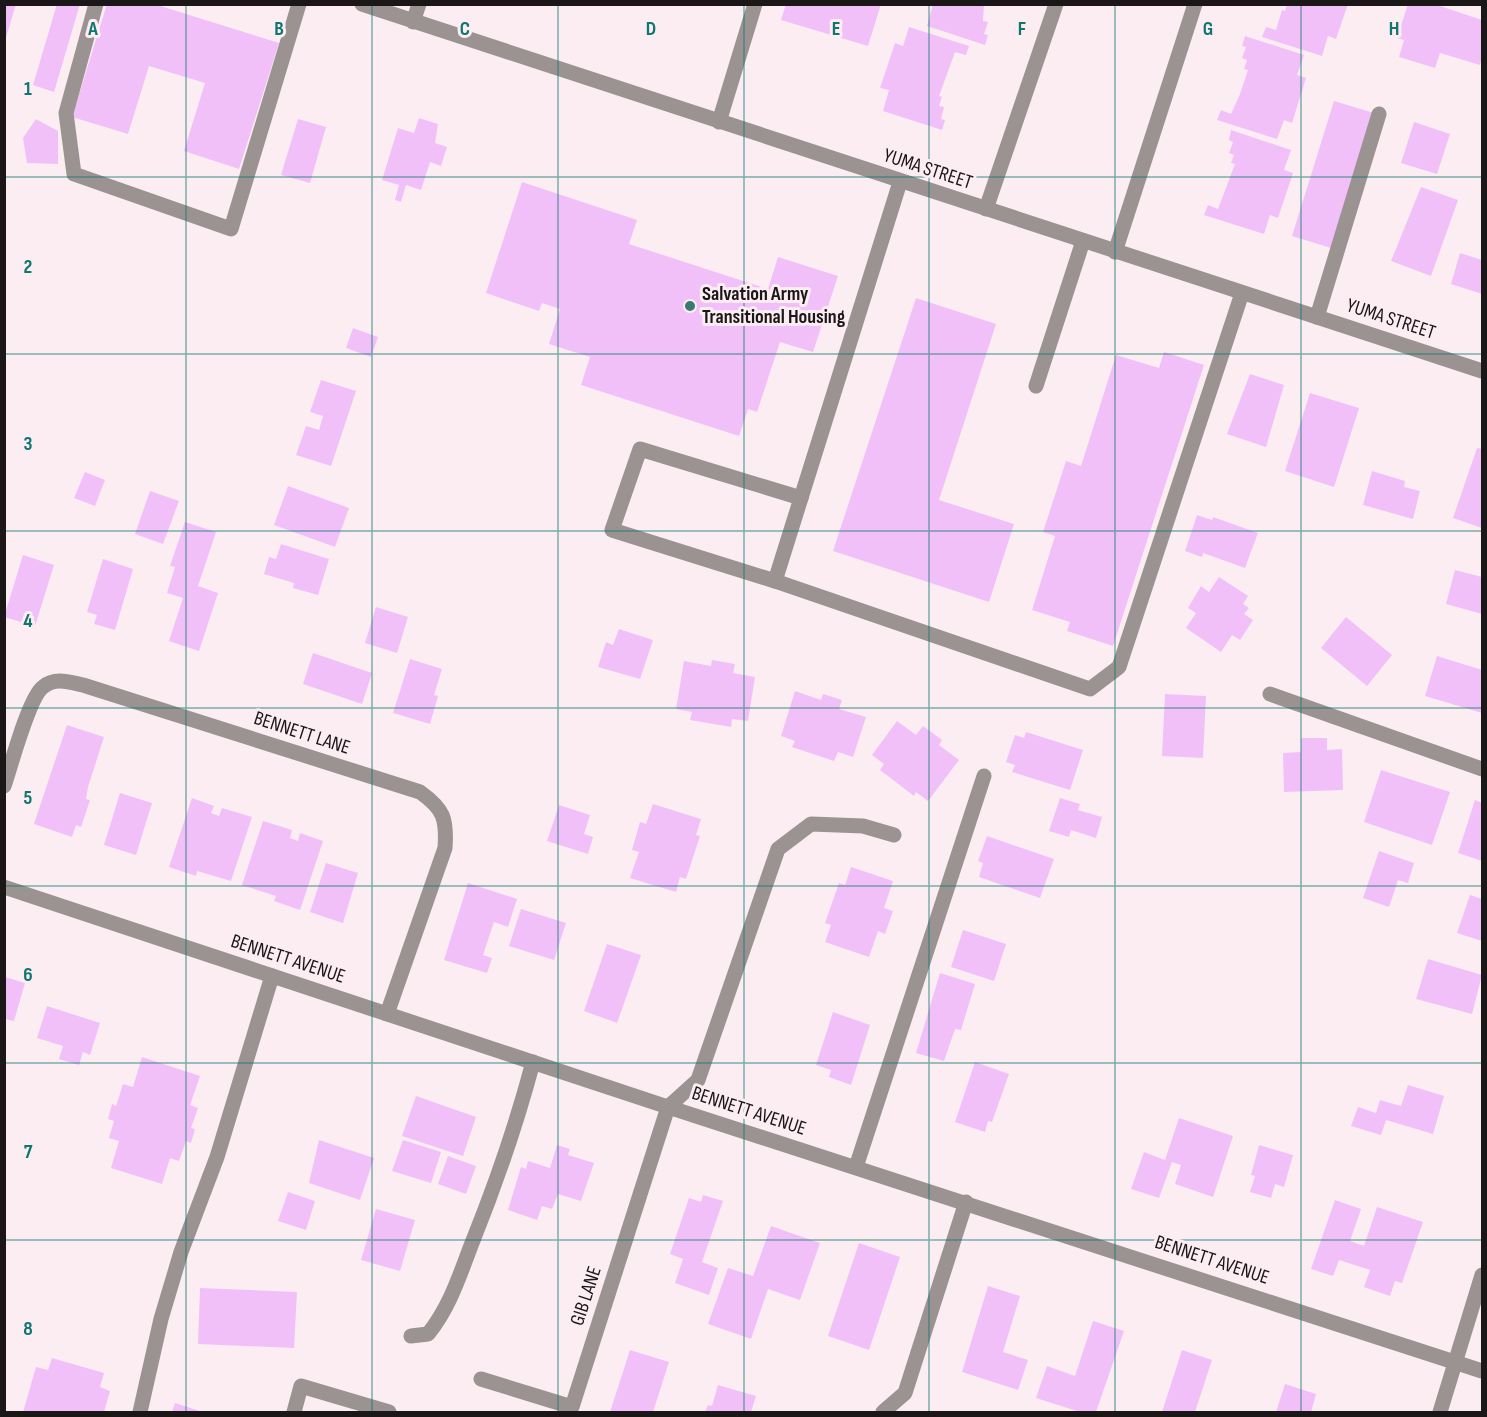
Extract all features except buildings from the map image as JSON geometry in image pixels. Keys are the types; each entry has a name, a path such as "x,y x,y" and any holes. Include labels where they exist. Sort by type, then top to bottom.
{"street":[{"path":"96,4 66,113 74,174 231,229 299,4"},
{"name":"YUMA STREET","path":"362,4 1482,371"},
{"path":"413,22 419,4"},
{"path":"719,122 755,4"},
{"path":"986,209 1056,4"},
{"path":"1116,252 1195,4"},
{"path":"1317,317 1379,114"},
{"path":"775,581 900,182"},
{"path":"1036,386 1083,241"},
{"path":"801,498 640,448 612,530 775,581 1090,689 1119,667 1242,293"},
{"name":"BENNETT LANE","path":"4,786 31,706 42,687 61,680 420,792 436,804 446,824 445,848 387,1014"},
{"path":"1269,694 1482,769"},
{"path":"856,1167 984,776"},
{"path":"668,1107 698,1080 778,849 812,824 863,826 894,835"},
{"name":"BENNETT AVENUE","path":"4,887 668,1107 1482,1371"},
{"path":"140,1413 171,1286 217,1157 272,976"},
{"path":"411,1336 428,1334 441,1318 453,1293 507,1155 532,1062"},
{"name":"GIB LANE","path":"481,1379 572,1407 668,1107"},
{"path":"883,1413 905,1393 966,1202"},
{"path":"1440,1413 1482,1275"},
{"path":"294,1413 301,1386 389,1413"}],"place":[{"name":"Salvation Army Transitional Housing","path":"690,306"}]}
